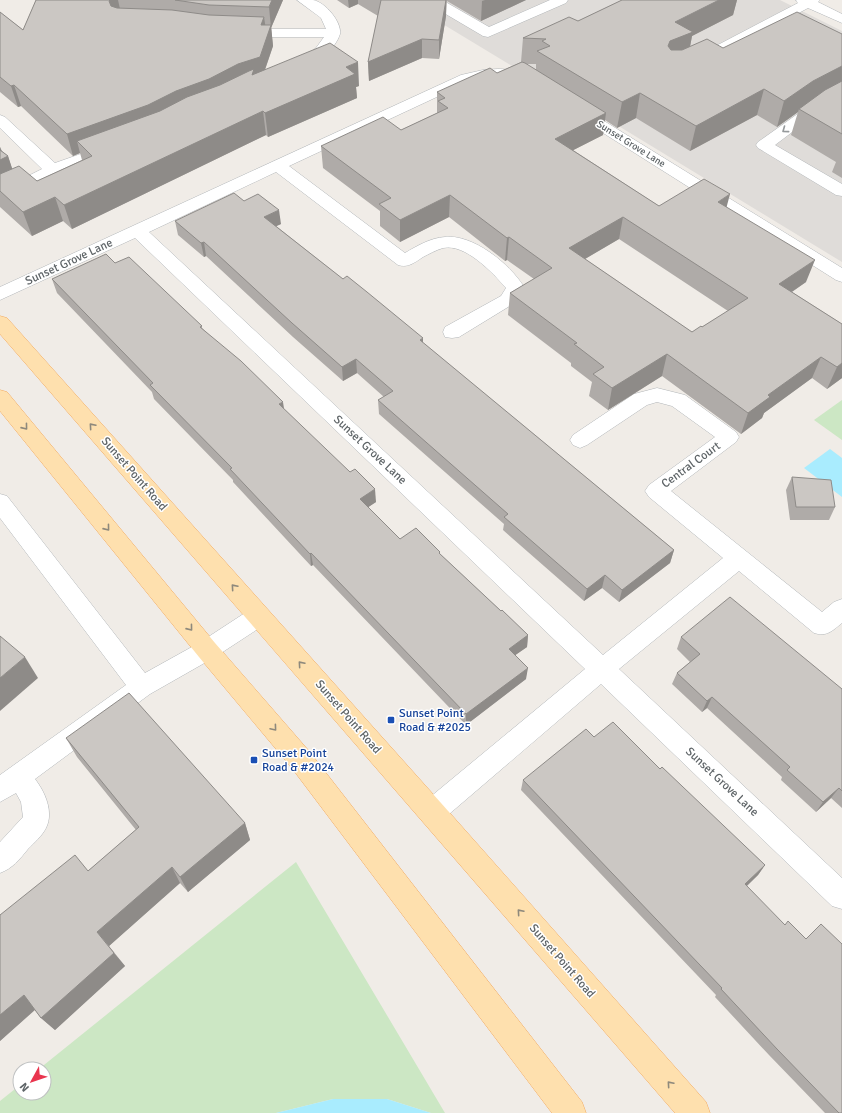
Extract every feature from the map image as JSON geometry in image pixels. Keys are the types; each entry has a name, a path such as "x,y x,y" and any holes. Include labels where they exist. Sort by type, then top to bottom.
{"main road":[{"name":"Sunset Point Road","path":"0,322 695,1113"},
{"path":"0,397 207,650 300,759 571,1113"}],"street":[{"path":"291,72 314,56 329,42 334,32 331,21 319,10 304,0"},
{"path":"432,0 488,33 561,0"},
{"path":"684,65 717,51 808,1 842,19"},
{"path":"225,32 334,32"},
{"name":"Sunset Grove Lane","path":"0,294 466,78 482,73 498,72 514,74 542,89"},
{"path":"842,94 812,111 764,145 842,191"},
{"name":"Sunset Grove Lane","path":"568,105 842,276"},
{"path":"0,120 53,170"},
{"path":"0,196 53,170 124,143"},
{"path":"278,166 404,261 434,245 449,241 467,246 503,272 515,287 507,300 452,332"},
{"name":"Sunset Grove Lane","path":"138,231 842,896"},
{"name":"Central Court","path":"580,440 641,399 658,395 678,400 729,438 656,491 822,626 842,609"},
{"path":"0,502 142,687"},
{"path":"432,812 602,669 739,558"},
{"path":"0,860 36,821 34,798 9,784 142,687 207,650 259,616"}],"shaded area":[{"path":"403,0 780,0 842,31 842,262 538,77 517,69"}],"green space":[{"path":"842,400 842,440 814,420"},
{"path":"296,862 445,1113 431,1113 387,1099 333,1099 276,1113 0,1113 0,1101 12,1091 12,1101 52,1101 52,1061 49,1061"}],"water":[{"path":"830,449 842,458 842,497 804,468"},
{"path":"333,1099 387,1099 431,1113 276,1113"}],"building":[{"path":"36,0 110,0 111,6 117,8 172,10 209,15 264,17 261,25 271,25 260,57 238,64 209,79 176,91 148,105 67,134 14,85 11,86 0,77 0,12 23,30"},
{"path":"175,0 272,0 269,7 209,5"},
{"path":"381,0 446,0 439,40 422,39 368,62"},
{"path":"622,0 719,0 675,22 693,32 670,41 668,46 671,50 682,50 707,39 723,48 797,12 842,34 842,66 813,81 784,101 764,89 696,126 640,93 622,102 537,51 550,46 542,41 546,39 523,38 569,17 578,21"},
{"path":"330,43 358,62 346,67 355,74 265,113 263,111 64,205 55,197 23,212 0,191 0,174 19,166 37,181 92,156 77,141 160,111 187,97 220,85 254,69 252,75"},
{"path":"522,62 525,63 606,113 555,139 659,206 704,179 730,194 718,202 815,260 779,284 842,324 842,363 837,367 821,357 768,395 770,397 748,413 667,354 612,388 593,374 604,367 574,344 577,343 510,293 552,268 509,237 507,238 450,195 400,220 379,204 391,198 321,146 383,117 401,130 448,108 438,101 445,98 437,92 490,68 497,73","holes":["623,217 748,298 692,332 569,248"]},
{"path":"842,81 842,134 799,109 825,90"},
{"path":"0,150 8,156 0,160"},
{"path":"234,193 244,201 258,194 279,210 264,217 343,279 347,276 367,292 423,338 420,340 674,550 622,590 605,575 587,589 504,517 508,514 378,400 393,391 356,359 342,367 204,242 201,243 175,221"},
{"path":"106,254 115,263 129,257 202,326 200,327 241,361 283,402 279,404 350,472 355,469 375,489 360,499 400,539 416,528 440,552 439,553 528,635 509,649 528,668 466,714 311,553 310,554 230,469 232,468 150,385 153,383 52,279"},
{"path":"792,477 831,480 835,507 796,507"},
{"path":"730,597 842,689 842,791 839,788 823,802 787,770 790,767 712,697 707,701 677,673 700,654 681,637"},
{"path":"0,636 25,657 0,678"},
{"path":"129,693 245,823 180,877 172,867 97,932 114,953 41,1018 24,995 0,1015 0,915 75,855 88,871 139,827 66,738"},
{"path":"613,722 660,769 662,767 765,865 745,884 785,925 788,921 806,939 821,924 842,944 842,1113 839,1113 777,1049 721,989 722,988 523,780 586,729 594,737"}],"place":[{"name":"Sunset Point Road & #2025","path":"391,720"},
{"name":"Sunset Point Road & #2024","path":"254,760"}]}
